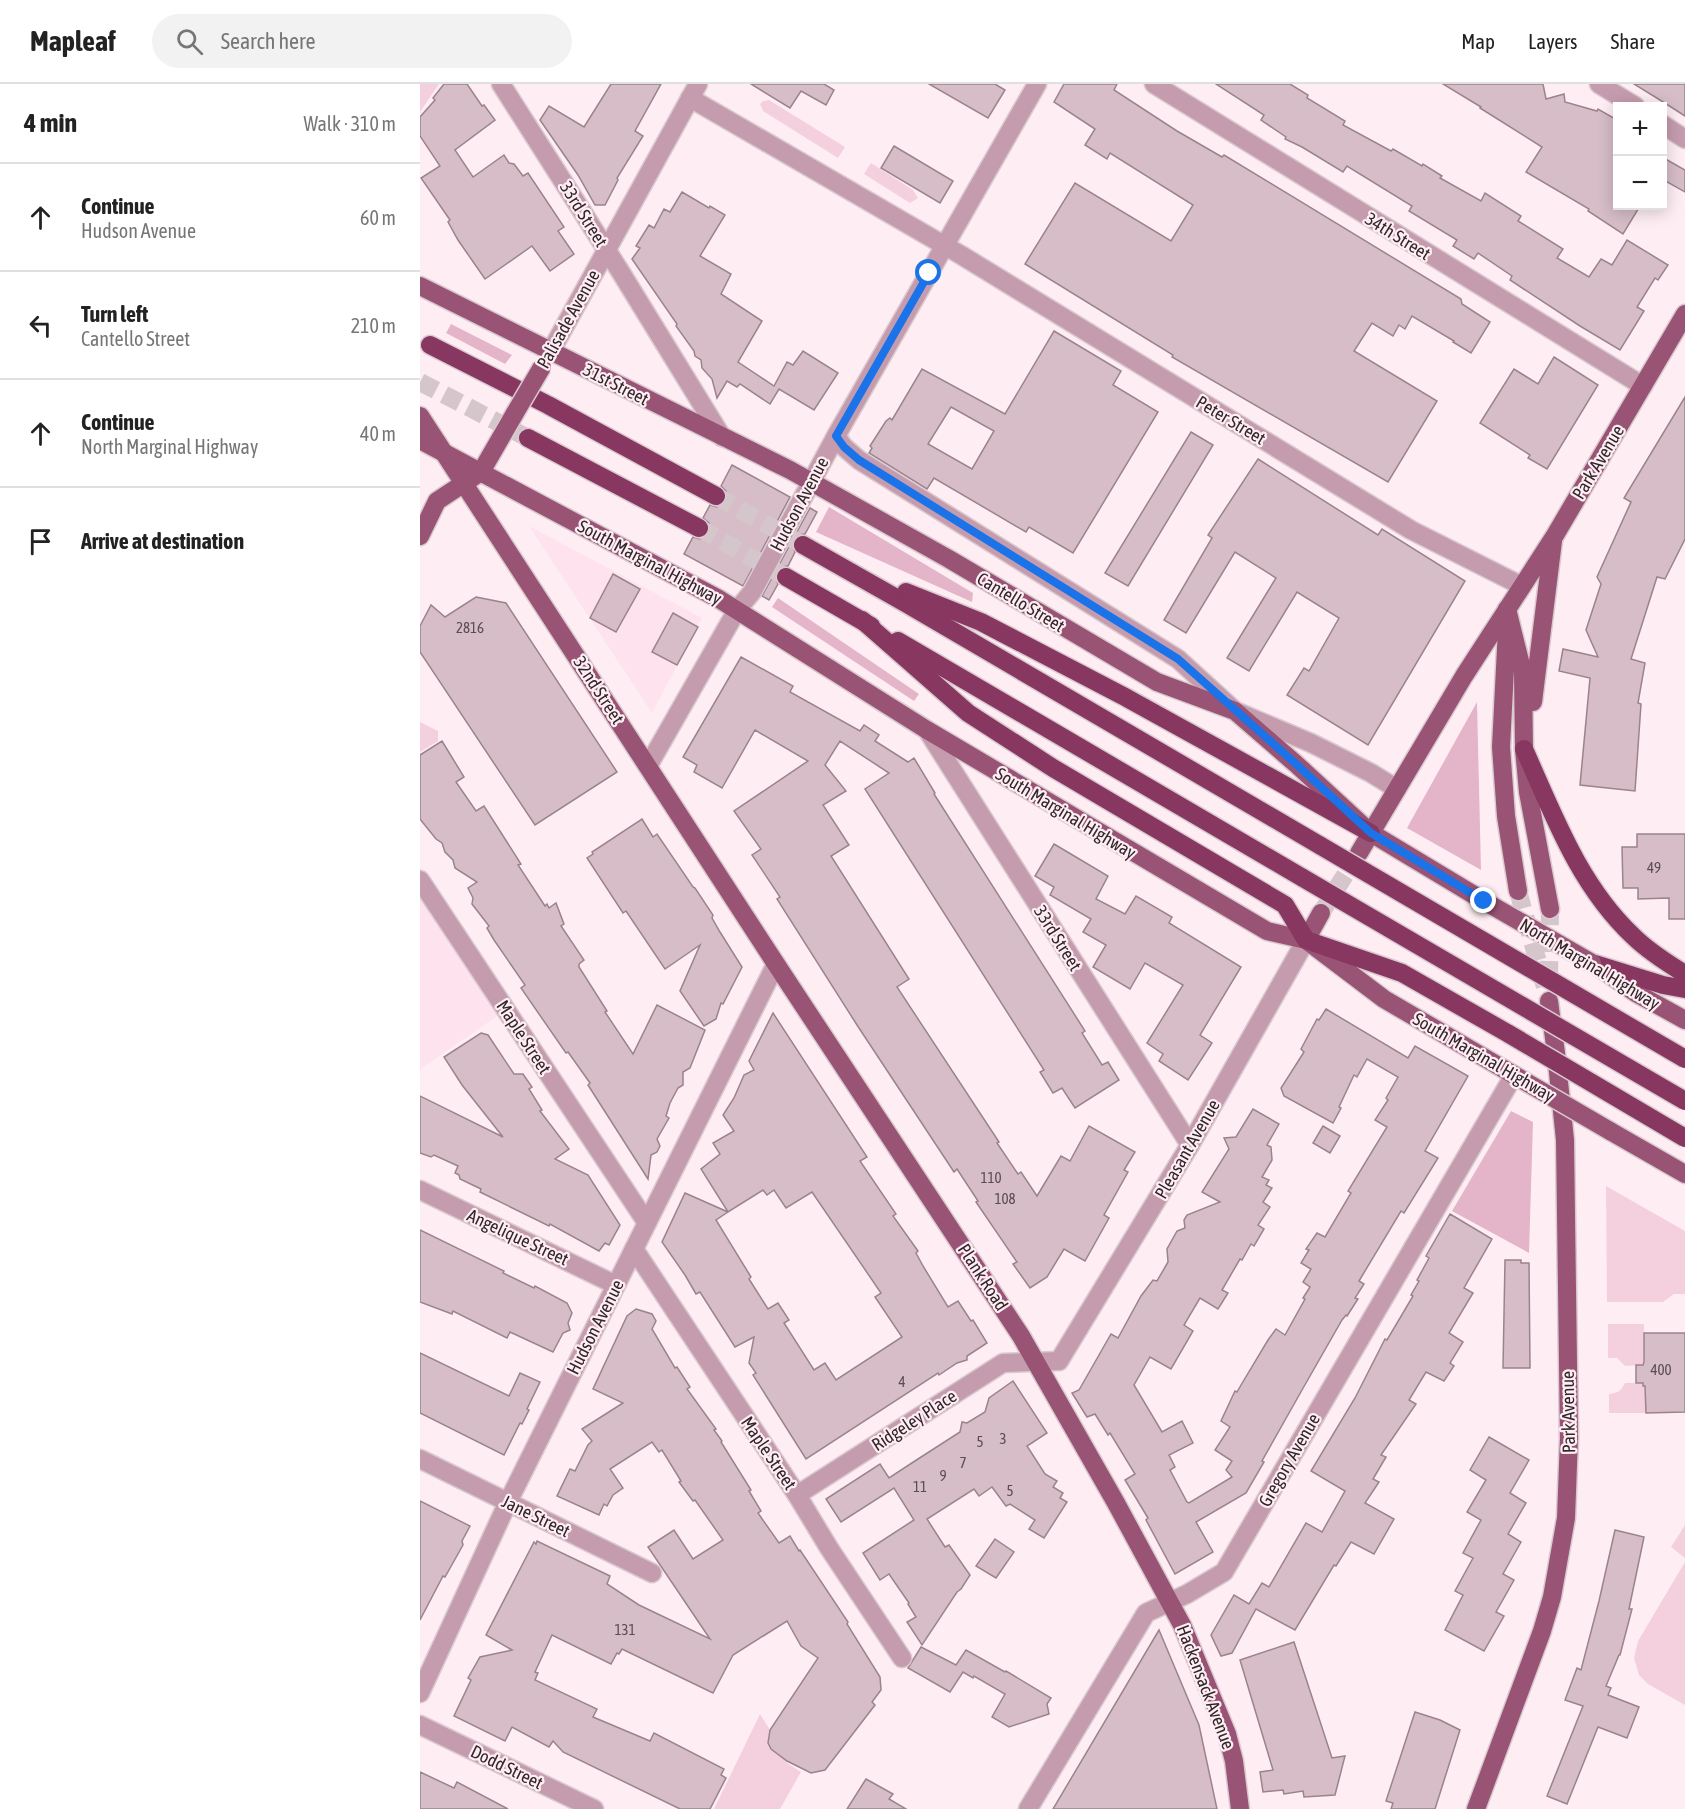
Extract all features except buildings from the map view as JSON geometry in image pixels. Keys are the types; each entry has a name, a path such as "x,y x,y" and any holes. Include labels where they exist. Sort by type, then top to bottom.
{"highway":[{"path":"430,345 548,405 716,496"},
{"path":"528,438 699,528"},
{"path":"803,545 1685,1059"},
{"path":"843,567 981,622 1127,698 1371,833"},
{"path":"786,577 1685,1101"},
{"path":"862,620 968,713 1053,768 1285,905 1306,940 1402,973 1685,1137"},
{"path":"1524,749 1568,849 1598,896 1634,937 1685,974"},
{"path":"1592,963 1663,985 1685,989"}],"main road":[{"name":"31st Street","path":"420,286 546,359 722,437 812,483"},
{"name":"Park Avenue","path":"1371,833 1464,676 1554,537 1685,314"},
{"name":"Palisade Avenue","path":"420,536 437,501 481,472 546,359"},
{"name":"32nd Street","path":"420,416 776,964"},
{"name":"South Marginal Highway","path":"420,440 737,610 927,730 1267,931 1306,940 1384,999 1685,1174"},
{"name":"Cantello Street","path":"812,483 918,542 1157,682 1235,711 1371,833"},
{"path":"1524,749 1532,709 1554,537"},
{"name":"Park Avenue","path":"1508,609 1501,747 1506,816 1518,891"},
{"path":"1508,609 1523,673 1524,749 1528,792 1550,909"},
{"path":"1359,854 1371,833"},
{"name":"North Marginal Highway","path":"1371,833 1592,963 1636,993 1685,1020"},
{"name":"Pleasant Avenue","path":"1306,940 1321,913"},
{"name":"Plank Road","path":"776,964 1021,1336 1171,1601"},
{"name":"Park Avenue","path":"1476,1809 1542,1631 1552,1597 1566,1518 1569,1438 1564,1140 1549,1001"},
{"name":"Hackensack Avenue","path":"1171,1601 1227,1734 1236,1769 1240,1809"}],"street":[{"name":"33rd Street","path":"501,84 722,437"},
{"name":"Hudson Avenue","path":"648,766 737,610 752,592 836,436 1037,84"},
{"name":"34th Street","path":"1154,84 1642,386"},
{"path":"1599,84 1628,102"},
{"name":"Palisade Avenue","path":"546,359 694,91"},
{"name":"Peter Street","path":"694,91 1411,530 1522,586"},
{"path":"1667,127 1685,139"},
{"name":"Cantello Street","path":"836,436 853,456 1178,659 1235,711 1311,743 1371,773 1397,789"},
{"name":"33rd Street","path":"927,730 1190,1145"},
{"name":"Maple Street","path":"420,880 647,1222"},
{"name":"Pleasant Avenue","path":"1036,1362 1059,1361 1190,1145 1306,940"},
{"name":"Hudson Avenue","path":"420,1693 508,1502 776,964"},
{"name":"Gregory Avenue","path":"1028,1809 1146,1613 1187,1594 1224,1572 1514,1075"},
{"name":"Angelique Street","path":"420,1191 616,1285"},
{"name":"Maple Street","path":"634,1250 902,1658"},
{"name":"Ridgeley Place","path":"797,1495 1003,1363 1036,1362"},
{"name":"Jane Street","path":"420,1459 652,1573"},
{"name":"Dodd Street","path":"420,1725 594,1809"}],"shaded area":[{"path":"420,84 439,84 420,112"},
{"path":"769,100 845,147 838,158 763,111 760,104"},
{"path":"871,163 913,190 918,198 910,203 864,174"},
{"path":"451,324 512,355 505,364 446,333"},
{"path":"829,507 973,593 972,602 816,532"},
{"path":"529,526 702,618 652,713"},
{"path":"778,598 919,694 914,701 772,607"},
{"path":"1477,702 1481,870 1407,828"},
{"path":"420,722 438,731 438,741 420,752"},
{"path":"420,880 506,1010 420,1071"},
{"path":"1511,1111 1533,1122 1529,1253 1452,1211"},
{"path":"1606,1186 1685,1231 1685,1294 1674,1294 1663,1302 1607,1302"},
{"path":"1608,1324 1644,1324 1643,1365 1625,1366 1617,1358 1608,1358"},
{"path":"1625,1383 1643,1383 1646,1413 1609,1413 1609,1394 1619,1391"},
{"path":"1685,1525 1685,1558 1671,1547"},
{"path":"1685,1562 1685,1705 1648,1684 1639,1675 1634,1658 1638,1641"},
{"path":"760,1714 770,1730 768,1741 772,1748 787,1763 801,1772 780,1809 714,1809"}],"tunnel":[{"path":"420,382 528,438"},
{"path":"716,496 803,545"},
{"path":"699,528 786,577"},
{"path":"1321,913 1359,853"},
{"path":"1518,891 1549,1001"},
{"path":"1549,979 1550,909"}],"route":[{"path":"929,273 836,436 844,447 859,460 1178,659 1371,833 1484,901"}]}
